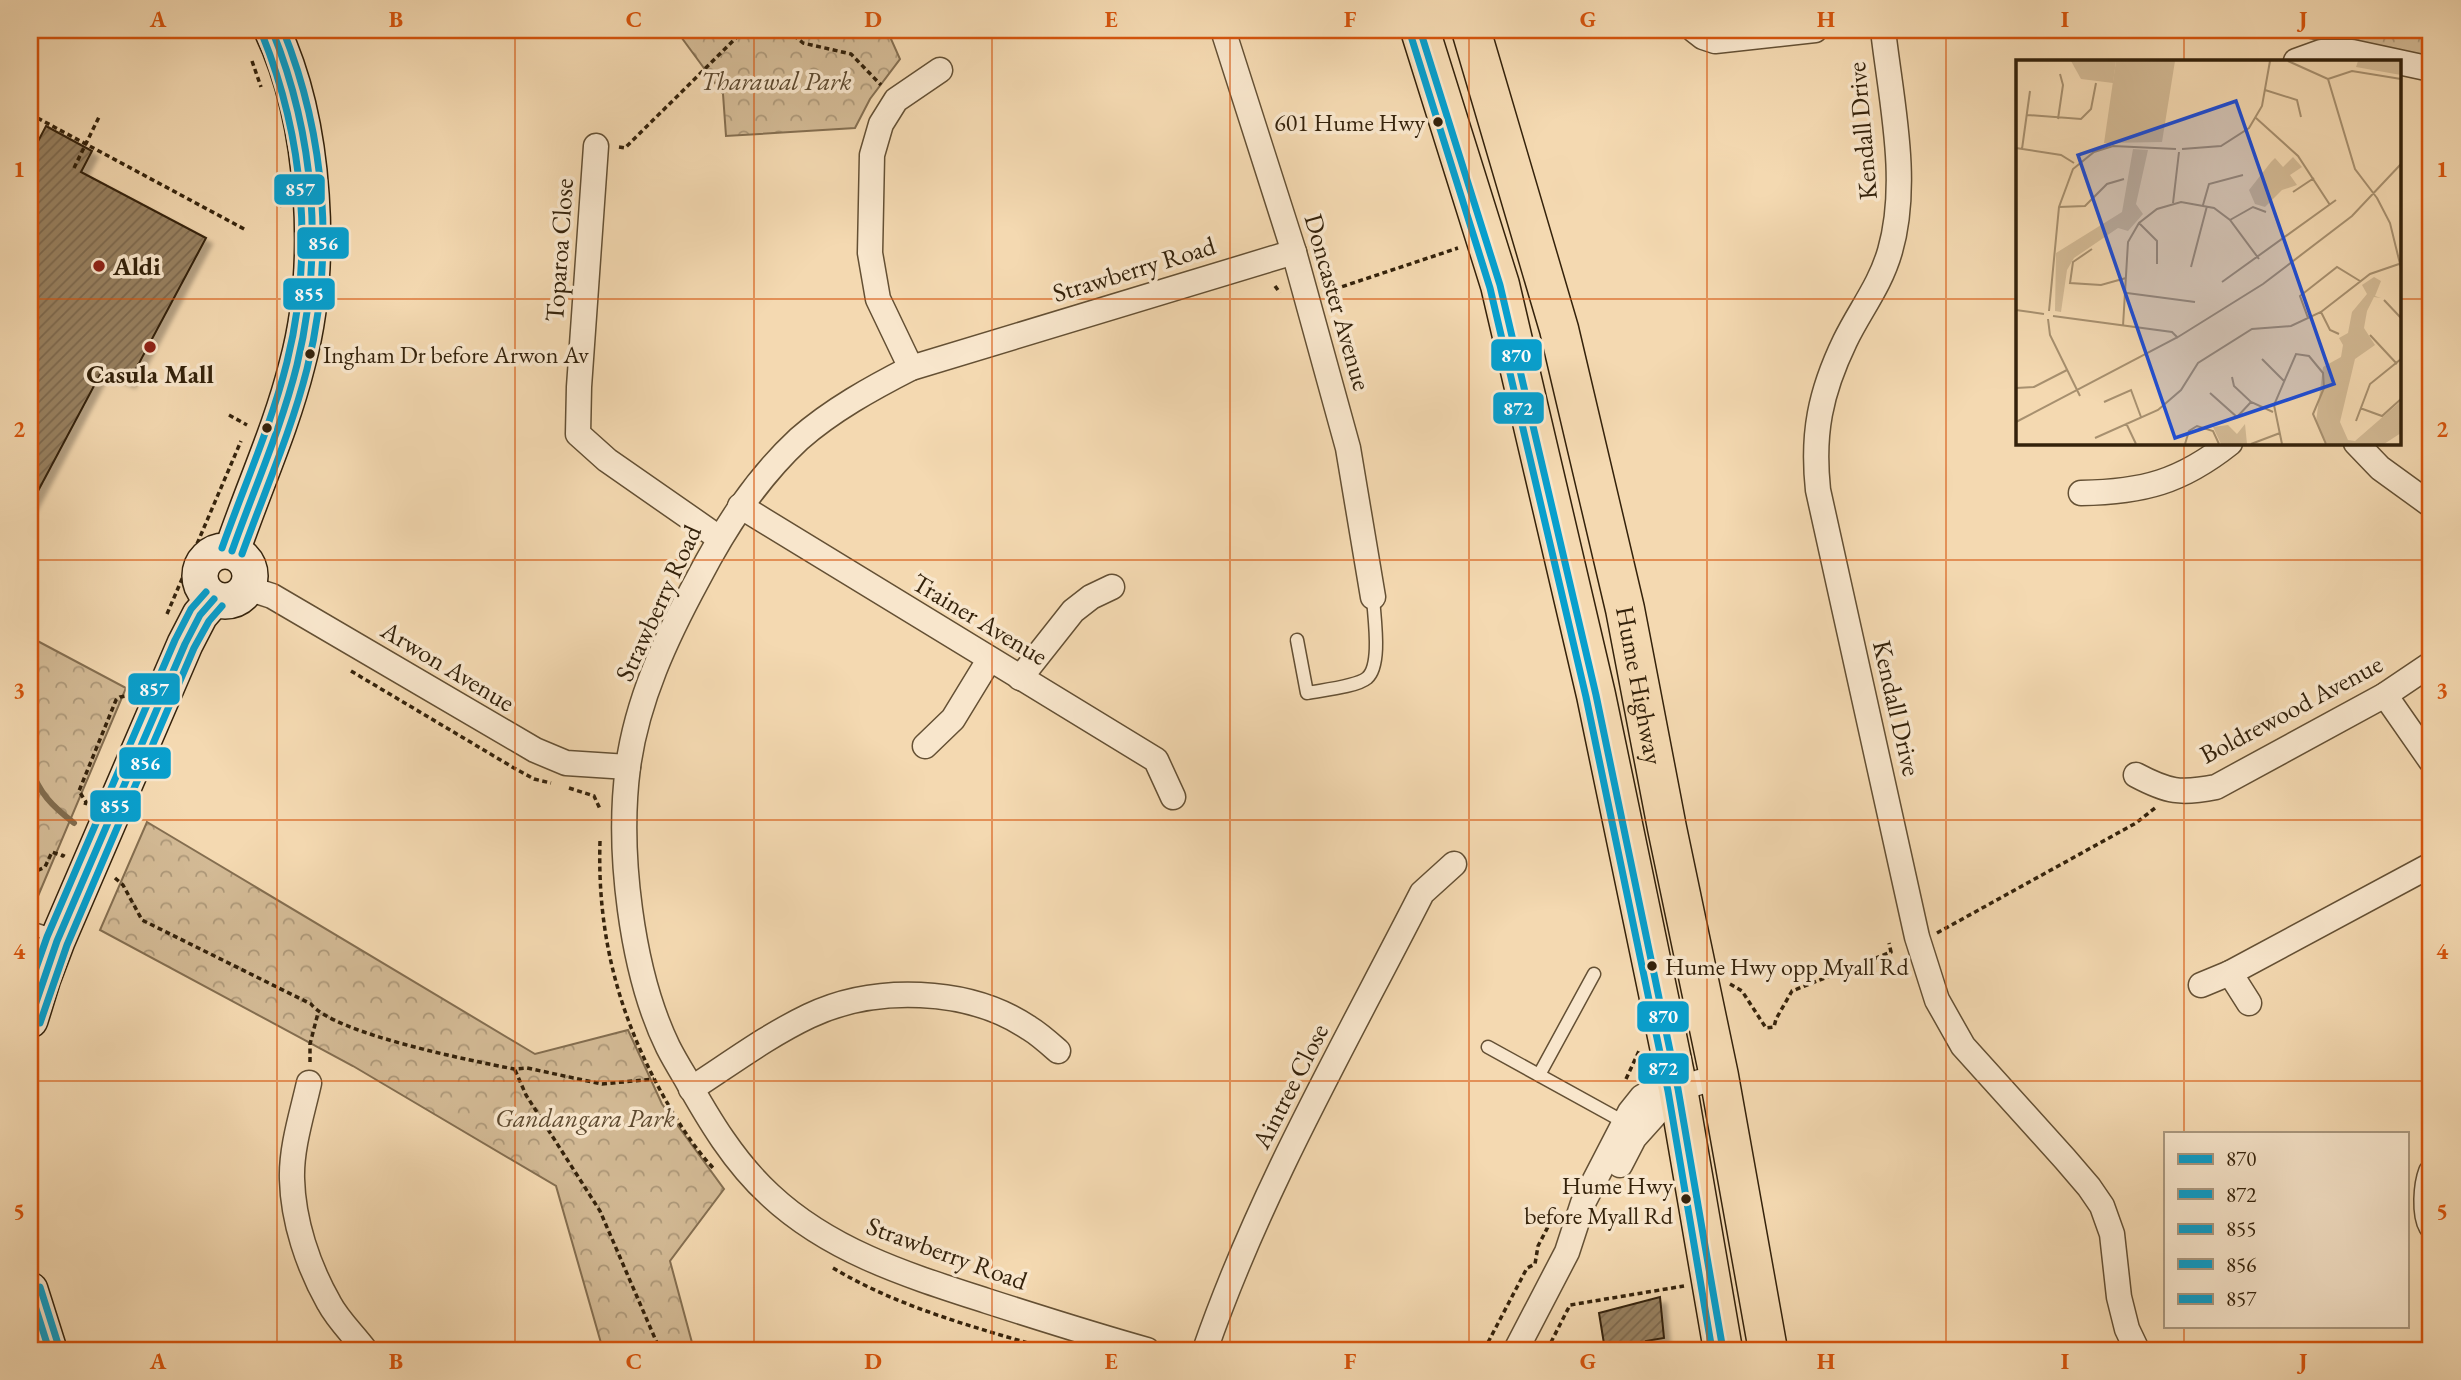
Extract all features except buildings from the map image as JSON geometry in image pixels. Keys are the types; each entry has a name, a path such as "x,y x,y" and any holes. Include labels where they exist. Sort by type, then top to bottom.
{"highway":[{"name":"Hume Highway","path":"1420,30 1500,285 1597,695 1678,1089 1723,1350"},
{"name":"Hume Highway","path":"1471,30 1559,329 1625,609 1719,1076 1768,1350"}],"street":[{"path":"232,551 298,364 310,288 313,237 305,148 294,93 272,30"},
{"name":"Doncaster Avenue","path":"1223,30 1294,252 1348,447 1373,597"},
{"path":"1694,30 1715,41 1815,30"},
{"name":"Kendall Drive","path":"1883,30 1899,176 1899,211 1891,250 1879,284 1845,341 1824,393 1816,426 1818,490 1917,937 1937,1000 1963,1046 2065,1159 2102,1206 2112,1234 2119,1297 2127,1329 2137,1350"},
{"path":"2299,60 2321,52 2353,52 2390,60"},
{"path":"2402,63 2431,69"},
{"path":"911,368 878,299 870,253 872,155 881,124 896,100 940,70"},
{"name":"Toparoa Close","path":"596,146 578,434 607,460 719,538"},
{"name":"Strawberry Road","path":"1147,1350 1084,1342 848,1250 772,1198 742,1168 691,1089 653,1009 640,961 631,910 625,840 628,767 642,705 658,658 719,538 740,506 774,464 802,437 852,401 911,368 1294,252"},
{"path":"2081,493 2119,493 2162,483 2186,473 2229,444"},
{"path":"2357,444 2380,468 2431,505"},
{"name":"Trainer Avenue","path":"740,506 1156,760 1173,797"},
{"path":"218,551 232,551 242,557 250,574 247,588 234,599 222,601 208,595 200,583 202,564 218,551"},
{"path":"1020,678 1073,611 1091,597 1112,587"},
{"name":"Arwon Avenue","path":"247,588 272,596 535,750 566,763 628,767"},
{"path":"30,1020 43,978 45,932 184,644 200,615 214,598"},
{"path":"925,746 953,719 989,660"},
{"name":"Boldrewood Avenue","path":"2136,775 2162,788 2191,792 2216,787 2385,695 2431,664"},
{"path":"2385,695 2431,761"},
{"name":"Aintree Close","path":"1205,1350 1223,1298 1286,1160 1422,893 1454,864"},
{"path":"2201,985 2230,973 2431,865"},
{"path":"2230,973 2249,1003"},
{"path":"691,1089 778,1032 810,1016 842,1003 877,996 916,995 973,1004 1000,1013 1028,1027 1058,1051"},
{"path":"1567,1252 1583,1203 1624,1122 1642,1097 1660,1087 1678,1089 1719,1076"},
{"path":"309,1083 292,1178 299,1226 313,1273 330,1306 365,1350"},
{"path":"1516,1350 1567,1252 1595,1212 1634,1138 1678,1089"},
{"path":"2429,1223 2431,1172"},
{"path":"30,1290 49,1350"}],"lane":[{"path":"1297,640 1307,693 1360,682 1368,677 1376,662 1373,597"},
{"path":"1538,1075 1594,974"},
{"path":"1488,1048 1624,1122"}],"path":[{"path":"596,146 625,148 744,30"},
{"path":"787,30 803,43 851,54 896,100"},
{"path":"251,57 264,95"},
{"path":"30,114 246,230"},
{"path":"74,168 99,117"},
{"path":"278,166 282,219"},
{"path":"1327,301 1326,292 1464,246"},
{"path":"139,363 139,372 149,376"},
{"path":"165,619 248,423 229,415"},
{"path":"348,669 514,768 534,779 556,785"},
{"path":"81,815 86,802 79,791 116,700 132,695"},
{"path":"569,788 594,796 600,807 600,819"},
{"path":"1937,933 2136,823 2161,804 2162,788"},
{"path":"115,878 123,885 142,920 311,1004 318,1013 435,1053 514,1069 527,1068 602,1084 654,1080 630,1029 612,967 599,866 600,832"},
{"path":"30,874 45,867 52,852 63,856 68,846"},
{"path":"1730,984 1742,991 1766,1028 1774,1027 1792,991 1891,952 1889,943"},
{"path":"309,1083 310,1044 318,1013"},
{"path":"514,1069 526,1095 600,1211 660,1350"},
{"path":"1547,1350 1570,1306 1687,1286"}],"green space":[{"name":"Tharawal Park","path":"676,30 887,30 900,59 870,99 855,128 726,136 723,94"},
{"path":"2307,30 2431,30 2431,64 2308,38"},
{"path":"30,637 126,688 30,915"},
{"name":"Gandangara Park","path":"147,822 535,1054 628,1030 662,1104 724,1189 670,1261 694,1350 603,1350 556,1186 353,1066 100,930"}],"waterway":[{"path":"30,767 47,798 74,823"}],"transit line":[{"name":"855","path":"232,551 291,389 311,280 311,195 306,153 287,70 272,30"},
{"name":"856","path":"242,554 301,393 316,327 321,284 322,198 317,155 298,71 283,30"},
{"name":"870","path":"1420,30 1500,285 1596,695 1678,1089 1723,1350"},
{"name":"872","path":"1410,33 1490,288 1586,697 1668,1091 1712,1350"},
{"name":"857","path":"222,548 281,386 295,321 300,279 302,238 295,155 276,73 262,34"},
{"name":"857","path":"30,985 47,937 175,640 191,609 206,592"},
{"name":"855","path":"30,1020 57,941 185,644 200,615 214,599"},
{"name":"856","path":"40,1023 67,945 194,648 209,621 222,606"},
{"name":"857","path":"40,1287 59,1347"},
{"name":"855","path":"30,1290 49,1350"}],"place":[{"name":"601 Hume Hwy","path":"1438,122"},
{"name":"Aldi","path":"99,266"},
{"name":"Casula Mall","path":"150,347"},
{"name":"Ingham Dr before Arwon Av","path":"310,354"},
{"name":"Hume Hwy opp Myall Rd","path":"1652,966"},
{"name":"Hume Hwy before Myall Rd","path":"1686,1199"}]}
